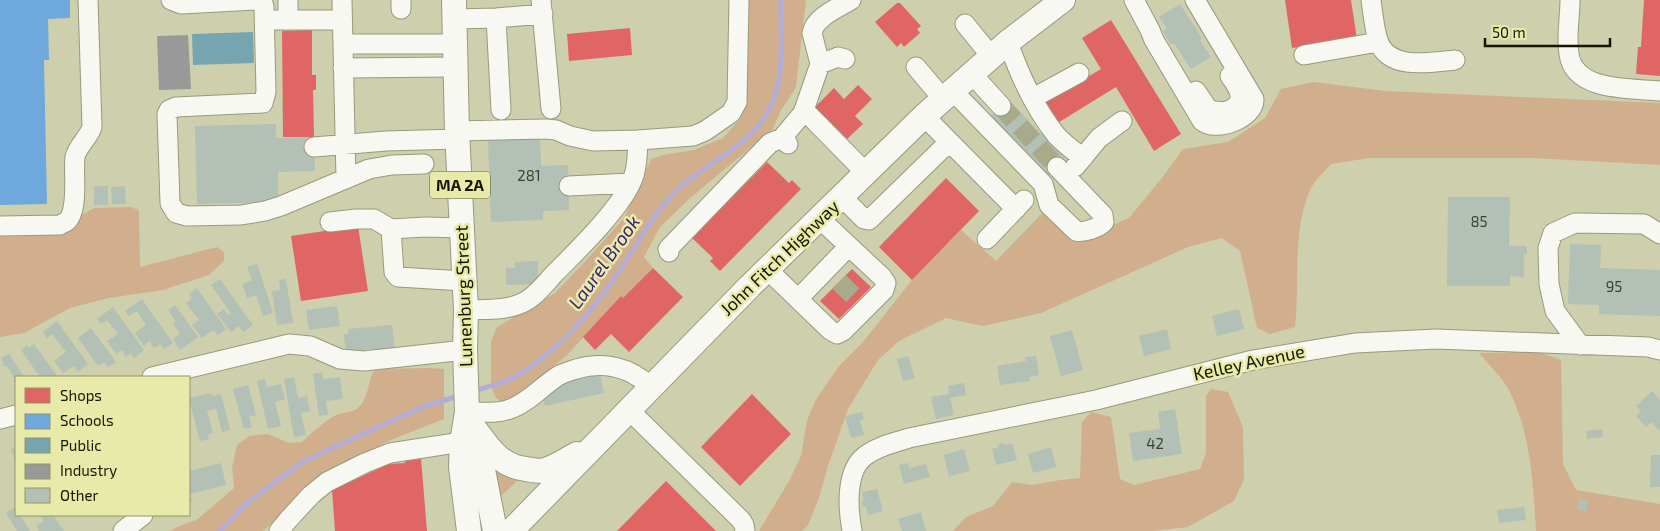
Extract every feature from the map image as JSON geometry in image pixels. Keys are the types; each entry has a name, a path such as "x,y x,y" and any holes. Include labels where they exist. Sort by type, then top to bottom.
{"main road":[{"name":"John Fitch Highway","path":"511,531 768,270 924,116 1000,49 1063,0"},
{"name":"Lunenburg Street","path":"454,10 466,310 465,360 468,428 495,531"},
{"name":"Lunenburg Street","path":"468,428 461,467 469,531"},
{"path":"468,428 504,462 519,468 536,471 554,467 596,444"}],"street":[{"path":"0,226 60,225 67,221 72,212 74,203 75,157 77,150 87,139 92,127 88,0"},
{"path":"171,0 181,4 257,0 263,3 265,20 266,92 263,103 176,107 169,110 167,114 170,203 176,213 193,216 241,215 265,211 369,169 380,166 424,164"},
{"path":"288,0 288,20"},
{"path":"342,0 346,179"},
{"path":"314,147 546,129 556,130 570,136 593,141 638,140 700,134 725,118 735,109 737,102 739,0"},
{"path":"669,252 668,249 770,143 785,141 801,117 820,64 812,33 813,28 819,21 851,0"},
{"path":"1138,7 1154,40 1202,121 1210,125 1224,125 1245,115 1254,105 1254,98 1194,0"},
{"path":"1371,0 1378,42 1386,52 1403,62 1423,63 1455,60"},
{"path":"1570,0 1569,55 1571,64 1577,73 1592,82 1605,86 1660,91"},
{"path":"454,10 496,18 542,7 552,109"},
{"path":"496,18 501,110"},
{"path":"265,20 342,20"},
{"path":"965,24 1000,49 1016,67 1057,136 1083,158"},
{"path":"1304,55 1378,42"},
{"path":"343,44 456,55"},
{"path":"343,68 456,55"},
{"path":"820,64 838,57 845,59"},
{"path":"916,67 948,94 1045,186 1048,202 1075,209 1062,172 1083,158 1099,138 1122,121"},
{"path":"1033,98 1079,73"},
{"path":"971,74 1001,106"},
{"path":"804,110 866,173"},
{"path":"924,116 948,142 1020,204 986,239"},
{"path":"466,310 511,306 523,303 534,295 584,243 617,205 631,183 637,165 638,140"},
{"path":"842,197 864,219 869,220 948,142"},
{"path":"569,186 631,183"},
{"path":"330,222 374,219 391,229 426,227 462,228"},
{"path":"768,270 830,330 837,334 844,331 862,304 884,290 886,283 820,219"},
{"path":"1580,345 1555,311 1549,284 1548,248 1553,233 1576,223 1644,224 1660,234"},
{"path":"391,229 394,272 398,277 464,281"},
{"path":"798,299 833,276 849,246"},
{"name":"Kelley Avenue","path":"852,531 850,496 854,470 858,463 872,452 890,444 909,438 1096,400 1253,360 1331,347 1393,340 1436,339 1648,347 1660,350"},
{"path":"156,376 289,344 310,346 340,359 364,362 465,360"},
{"path":"280,531 311,495 327,482 390,453 468,428 498,411 511,409 558,376 594,365 603,365 636,374 652,387"},
{"path":"629,410 741,520 745,531"},
{"path":"0,420 15,415"},
{"path":"123,531 142,516"}],"shaded area":[{"path":"746,0 806,0 796,87 780,112 773,129 690,198 660,227 644,257 653,268 623,298 621,296 568,354 517,399 503,403 496,398 491,386 491,341 497,327 555,293 589,257 624,218 651,159 694,150 723,138 741,118"},
{"path":"1313,82 1386,91 1660,103 1660,165 1532,158 1369,158 1331,164 1311,188 1300,225 1295,327 1270,334 1257,328 1240,251 1222,238 1188,247 1041,313 983,326 946,318 899,341 878,360 848,409 819,498 808,525 802,531 759,531 789,481 801,456 807,420 817,398 839,366 863,342 912,280 961,230 996,261 1049,206 1078,241 1129,218 1183,149 1228,142 1265,118 1281,89"},
{"path":"132,207 139,211 140,267 217,247 224,252 224,261 209,275 163,290 109,298 70,308 24,333 0,337 0,231 73,220 94,208"},
{"path":"1539,352 1561,360 1563,464 1576,490 1660,504 1660,531 1536,531 1530,460 1517,408 1507,387 1479,353"},
{"path":"375,369 444,369 444,419 391,440 330,469 263,531 171,531 198,519 234,488 232,467 237,445 249,436 268,434 289,443 302,442 331,418 358,408 365,398"},
{"path":"1211,389 1228,392 1243,427 1244,479 1234,501 1188,527 1154,531 953,531 966,517 993,506 1012,482 1032,485 1080,478 1082,422 1091,412 1111,417 1120,479 1134,485 1200,469 1206,453 1206,396"},
{"path":"495,469 519,479 501,496 496,472"}],"building: Shops":[{"path":"1285,0 1351,0 1357,39 1292,48"},
{"path":"1644,0 1660,0 1660,76 1636,74 1638,47 1641,47"},
{"path":"897,3 900,3 921,26 917,29 920,33 904,47 901,43 897,47 875,22"},
{"path":"1111,20 1181,134 1154,151 1116,87 1056,124 1044,103 1101,69 1082,38"},
{"path":"630,28 632,55 569,61 567,34"},
{"path":"312,30 312,75 316,75 316,90 313,90 314,137 283,137 282,31"},
{"path":"858,85 872,99 855,116 863,124 847,139 823,115 821,117 813,109 834,88 844,99"},
{"path":"767,162 789,183 792,180 801,189 720,271 710,261 713,258 692,238"},
{"path":"946,178 979,211 912,280 879,247"},
{"path":"358,226 368,291 301,301 291,236"},
{"path":"653,268 683,297 629,352 611,334 595,350 583,337 621,296 623,298"},
{"path":"852,269 871,287 839,319 820,301"},
{"path":"752,394 791,434 740,486 701,447"},
{"path":"421,459 427,531 335,531 332,490 389,464 405,463 404,460"},
{"path":"666,481 716,531 617,531"}],"building: Schools":[{"path":"0,0 70,0 70,18 48,19 49,60 44,60 47,204 0,205"}],"building: Public":[{"path":"253,32 254,63 193,65 192,34"}],"building: Industry":[{"path":"188,35 191,89 159,90 157,36"}],"building: Other":[{"path":"1180,4 1202,38 1200,40 1211,57 1191,69 1174,43 1171,45 1163,31 1167,28 1159,17"},
{"path":"1008,99 1065,159 1048,176 991,116"},
{"path":"276,124 276,138 314,137 315,171 278,172 278,202 197,204 195,126"},
{"path":"540,138 541,166 568,165 569,210 543,211 543,220 491,222 488,140"},
{"path":"94,186 108,186 108,205 94,205"},
{"path":"125,186 126,204 112,204 111,187"},
{"path":"1448,197 1510,197 1509,246 1527,246 1527,254 1524,254 1524,277 1510,276 1510,286 1447,286"},
{"path":"1570,244 1601,245 1600,268 1660,270 1660,316 1599,314 1599,305 1568,304"},
{"path":"538,261 538,284 506,285 506,268 515,268 515,262"},
{"path":"257,264 273,313 263,316 256,295 247,298 242,284 252,280 247,267"},
{"path":"220,279 253,325 243,332 239,326 231,332 217,314 224,309 228,315 231,313 211,285"},
{"path":"286,279 293,323 277,325 272,291 280,290 279,280"},
{"path":"197,288 226,329 218,335 214,330 202,338 192,325 199,320 186,303 192,298 189,294"},
{"path":"142,299 173,343 164,349 160,344 154,348 149,341 144,346 135,333 146,325 137,311 129,316 125,311"},
{"path":"175,305 198,337 180,350 173,339 180,334 173,324 176,322 168,310"},
{"path":"337,306 340,326 309,330 306,310"},
{"path":"113,307 144,350 134,358 131,353 126,357 122,350 116,354 107,341 118,334 107,320 101,324 97,319"},
{"path":"1239,309 1244,329 1217,336 1212,316"},
{"path":"57,321 88,364 78,372 74,366 63,373 54,361 66,352 52,334 47,338 43,332"},
{"path":"392,325 395,352 371,355 370,349 346,352 344,334 348,334 348,329"},
{"path":"91,328 116,362 108,367 104,362 98,366 78,338"},
{"path":"1167,329 1171,349 1144,356 1139,336"},
{"path":"1072,330 1083,370 1061,376 1050,336"},
{"path":"34,344 57,376 39,376 21,350 27,345 29,348"},
{"path":"9,354 23,376 15,376 15,379 7,366 5,367 2,364 4,363 1,358"},
{"path":"908,356 915,378 903,381 897,359"},
{"path":"1036,356 1039,375 1029,377 1030,381 1000,385 997,366 1026,361 1025,357"},
{"path":"599,369 604,393 545,406 542,391"},
{"path":"322,372 323,379 340,377 343,399 326,401 328,415 319,416 313,374"},
{"path":"294,377 298,398 307,396 310,411 301,413 306,435 294,437 284,379"},
{"path":"265,379 267,387 281,384 285,399 275,402 281,426 268,429 257,381"},
{"path":"964,383 966,395 950,398 954,415 936,419 931,397 949,394 948,386"},
{"path":"248,385 256,415 249,417 252,427 244,429 233,389"},
{"path":"1652,391 1660,400 1660,431 1651,422 1646,427 1636,416 1641,411 1636,406"},
{"path":"211,393 212,396 221,394 230,430 222,432 216,409 207,411 213,433 208,435 209,439 200,441 190,398"},
{"path":"1175,409 1182,454 1133,461 1129,433 1160,429 1158,412"},
{"path":"862,412 864,419 860,420 864,435 851,438 845,416"},
{"path":"1602,429 1603,437 1587,439 1586,431"},
{"path":"1003,443 1004,445 1012,443 1017,460 996,465 992,449 999,447 998,445"},
{"path":"1051,447 1056,467 1033,473 1028,454"},
{"path":"15,448 15,461 11,449"},
{"path":"964,449 970,471 949,476 944,455"},
{"path":"1651,455 1660,455 1660,487 1650,487"},
{"path":"221,463 226,485 190,494 190,471"},
{"path":"908,463 909,468 926,464 930,477 904,484 899,465"},
{"path":"877,489 883,511 868,515 866,506 863,507 862,492"},
{"path":"1579,499 1587,500 1587,511 1578,510"},
{"path":"15,507 15,516 21,516 30,531 17,531 6,513"},
{"path":"1524,507 1526,520 1499,523 1497,510"},
{"path":"921,512 926,531 902,531 898,519"},
{"path":"41,516 54,516 64,531 39,531 36,526 44,521"}],"waterway":[{"name":"Laurel Brook","path":"473,391 514,377 556,347 593,307 650,223 671,196 690,179 737,146 758,127 773,102 780,74 781,0"},
{"name":"Laurel Brook","path":"220,531 248,502 304,461 420,408 461,395"}],"tunnel":[{"path":"1001,106 1057,167"},
{"path":"839,282 858,300"}]}
